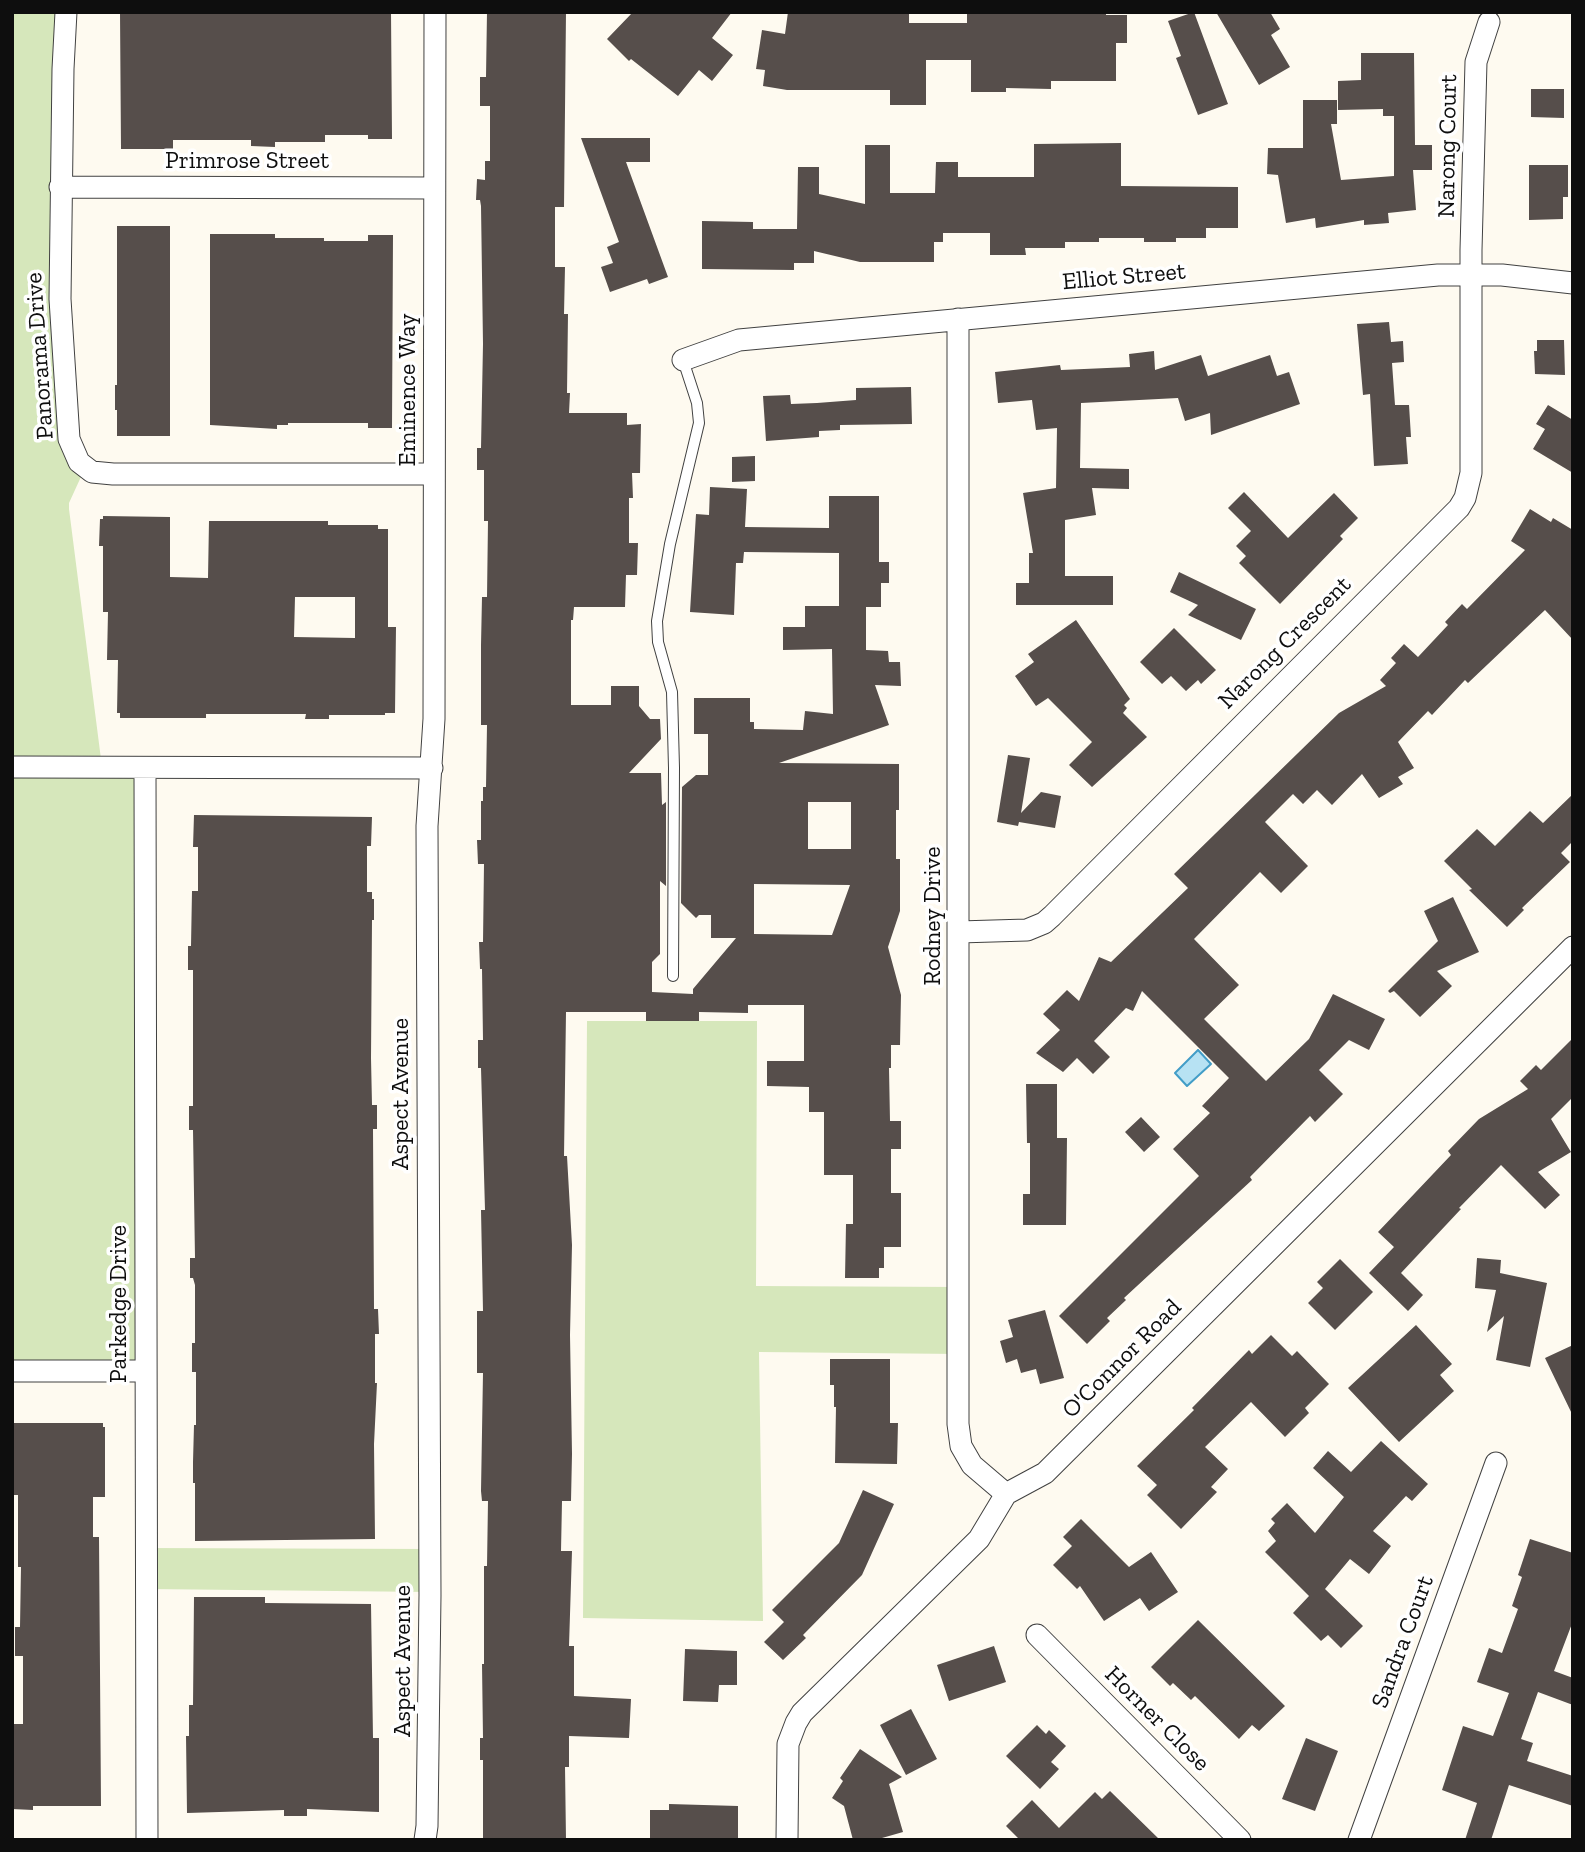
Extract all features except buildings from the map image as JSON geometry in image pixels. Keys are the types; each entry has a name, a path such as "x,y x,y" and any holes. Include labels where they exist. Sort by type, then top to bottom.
{"street":[{"name":"Panorama Drive","path":"66,12 62,69 60,299 68,428 74,456 92,472 113,474 434,474"},
{"name":"Eminence Way","path":"432,768 435,12"},
{"name":"Narong Court","path":"1471,274 1476,62 1489,22"},
{"name":"Primrose Street","path":"61,187 434,188"},
{"name":"Narong Crescent","path":"960,932 1027,930 1044,923 1459,508 1465,498 1471,473 1471,274"},
{"name":"Elliot Street","path":"683,360 739,340 1438,275 1502,275 1573,283"},
{"name":"Rodney Drive","path":"958,319 958,1424 961,1446 972,1465 1006,1494"},
{"path":"12,767 432,768"},
{"name":"Parkedge Drive","path":"145,768 146,1840"},
{"name":"Aspect Avenue","path":"425,1840 428,1826 429,1609 428,826 432,768"},
{"name":"O'Connor Road","path":"1006,1494 1045,1473 1573,947"},
{"path":"12,1371 146,1371"},
{"name":"Sandra Court","path":"1359,1840 1496,1463"},
{"path":"787,1840 787,1755 791,1734 802,1713 979,1539 990,1525 1006,1494"},
{"name":"Horner Close","path":"1037,1635 1240,1840"}],"lane":[{"path":"673,976 672,692 660,652 657,621 670,544 699,423 697,403 683,360"}],"green space":[{"path":"12,12 66,12 69,439 85,468 69,503 69,509 102,767 145,768 146,1371 12,1371"},
{"path":"587,1021 757,1021 756,1286 960,1287 959,1354 759,1352 763,1621 583,1618"},
{"path":"146,1548 429,1549 430,1592 146,1589"}],"water":[{"path":"1198,1050 1211,1064 1187,1086 1175,1073"}]}
